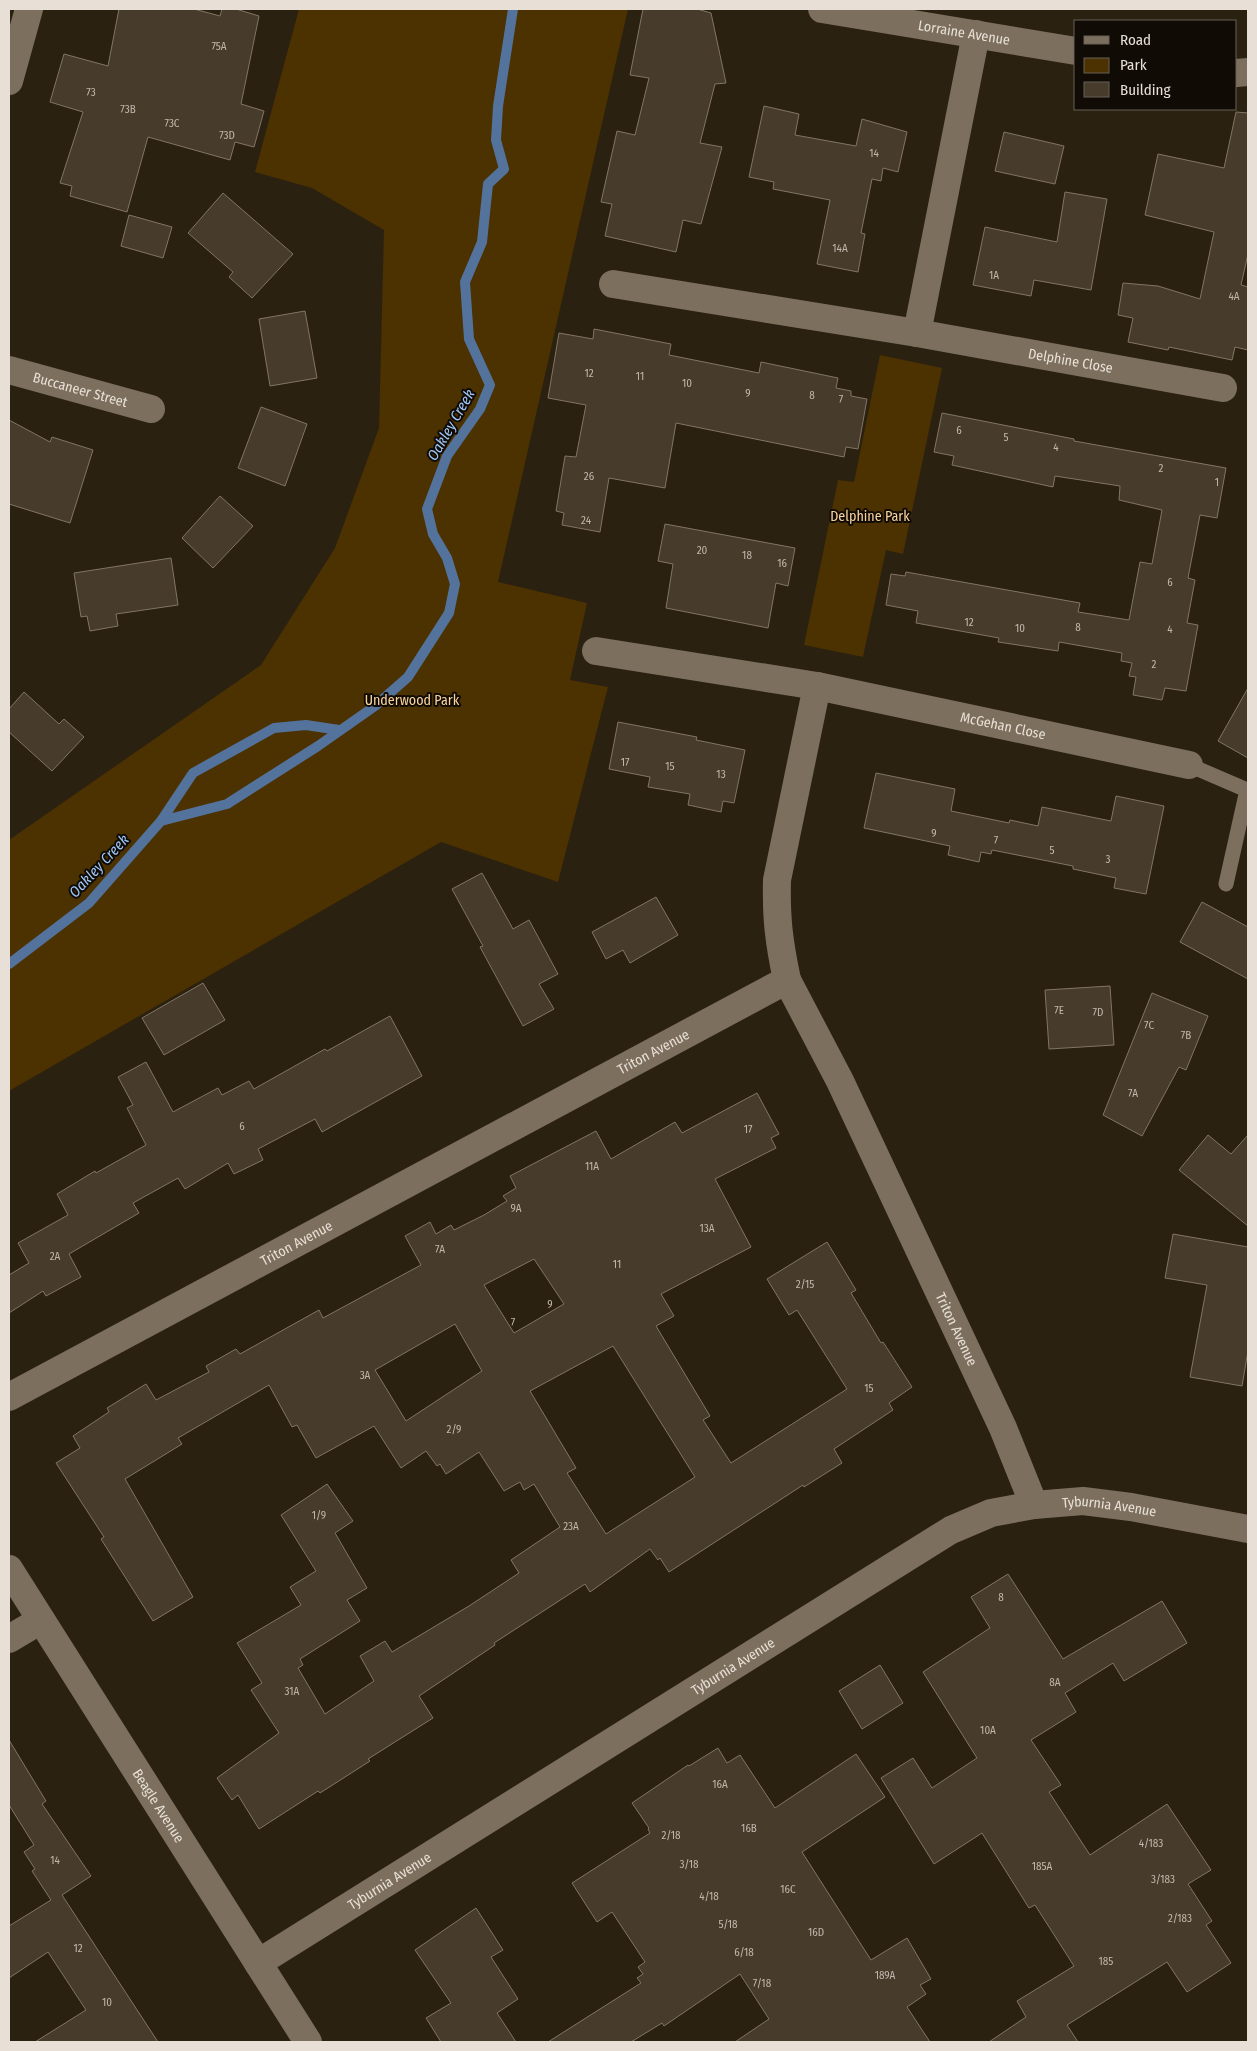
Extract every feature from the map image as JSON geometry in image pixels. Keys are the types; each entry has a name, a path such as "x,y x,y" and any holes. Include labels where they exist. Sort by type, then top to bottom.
{"street":[{"path":"9,81 29,9"},
{"name":"Lorraine Avenue","path":"822,9 1074,51"},
{"path":"917,333 976,34"},
{"name":"Delphine Close","path":"613,284 917,333 1223,388"},
{"name":"Buccaneer Street","path":"9,370 151,409"},
{"name":"McGehan Close","path":"596,651 817,686 1189,766"},
{"path":"787,980 778,935 776,909 777,880 817,686"},
{"name":"Triton Avenue","path":"9,1397 787,980 849,1098 1003,1428 1034,1505"},
{"name":"Tyburnia Avenue","path":"258,1963 951,1530 990,1514 1034,1505 1083,1501 1248,1529"},
{"name":"Beagle Avenue","path":"9,1569 308,2042"},
{"path":"9,1639 41,1620"}],"lane":[{"path":"1189,766 1247,790 1226,884"}],"green space":[{"name":"Underwood Park","path":"299,9 628,9 498,582 587,603 570,680 608,687 558,882 441,842 9,1091 9,840 261,665 335,548 379,428 384,230 312,188 255,172"},
{"name":"Delphine Park","path":"880,355 942,368 903,554 886,550 863,657 804,645 838,480 854,482"}],"building":[{"path":"119,9 194,9 220,16 222,9 236,9 259,16 241,104 264,111 254,147 235,142 230,160 148,137 127,212 70,196 72,186 60,183 83,112 50,102 64,54 108,66"},
{"path":"643,9 697,9 711,13 726,83 715,84 700,143 722,147 701,224 683,220 676,252 605,236 612,204 601,202 617,131 635,135 649,78 630,75"},
{"path":"764,106 799,114 795,135 856,146 862,119 907,132 898,172 883,168 881,181 872,179 861,233 865,234 858,272 817,264 830,200 773,189 774,182 749,177"},
{"path":"1236,112 1248,113 1248,254 1241,285 1248,287 1248,350 1235,347 1232,360 1169,347 1168,350 1128,342 1133,318 1118,315 1123,283 1158,286 1200,299 1214,232 1145,215 1158,154 1224,168"},
{"path":"1004,132 1064,146 1055,184 995,171"},
{"path":"1065,192 1107,199 1091,290 1034,280 1031,296 973,285 985,227 1057,242"},
{"path":"223,193 293,254 252,298 229,277 233,272 188,233"},
{"path":"129,215 172,227 163,258 121,246"},
{"path":"305,311 317,378 270,386 259,319"},
{"path":"594,329 671,344 669,355 759,373 761,362 838,378 836,388 851,391 851,396 867,399 858,449 846,447 844,457 676,423 665,488 609,478 600,532 562,525 564,513 556,511 565,456 576,457 586,405 548,398 559,333 593,339"},
{"path":"261,407 307,424 285,486 238,468"},
{"path":"942,413 1074,439 1074,441 1226,468 1217,518 1200,515 1188,578 1195,580 1187,623 1198,625 1186,691 1165,688 1162,700 1133,695 1136,677 1129,676 1132,663 1121,661 1122,653 1059,642 1058,651 998,642 999,638 916,623 918,611 886,605 891,574 905,576 906,572 1080,603 1078,612 1129,620 1140,562 1152,564 1162,510 1119,500 1120,486 1055,476 1053,487 952,465 954,456 934,452"},
{"path":"9,420 50,442 52,437 93,450 70,523 9,504"},
{"path":"220,496 253,526 213,568 182,538"},
{"path":"665,524 795,548 788,586 776,583 768,628 666,608 673,564 658,561"},
{"path":"171,558 178,605 116,614 118,626 90,631 87,616 81,617 74,573"},
{"path":"1248,688 1248,758 1218,741"},
{"path":"24,692 59,724 64,719 84,737 52,771 9,732 9,709"},
{"path":"618,722 697,737 696,740 745,750 734,803 723,801 721,812 688,805 690,794 648,787 650,777 609,769"},
{"path":"876,773 955,789 951,811 1009,823 1010,820 1038,826 1042,807 1111,821 1116,796 1164,806 1146,894 1114,888 1116,878 1073,869 1073,866 992,850 991,854 981,852 979,862 948,855 950,846 864,828"},
{"path":"482,873 513,929 529,920 558,974 539,984 554,1009 523,1026 480,947 483,946 452,889"},
{"path":"656,897 678,935 630,963 623,950 606,959 592,932"},
{"path":"1202,902 1248,927 1248,979 1180,942"},
{"path":"203,983 225,1020 164,1055 142,1018"},
{"path":"1110,986 1114,1045 1049,1049 1045,990"},
{"path":"1152,993 1208,1016 1186,1070 1179,1067 1142,1136 1103,1115"},
{"path":"390,1016 422,1076 322,1132 315,1119 258,1149 263,1160 234,1174 228,1163 185,1189 178,1178 133,1203 139,1213 69,1254 81,1277 46,1296 43,1291 9,1313 9,1275 29,1263 18,1243 68,1215 57,1194 95,1171 96,1173 146,1145 127,1108 133,1105 118,1077 146,1062 173,1112 218,1088 222,1095 249,1081 254,1089 325,1049 327,1051"},
{"path":"757,1093 779,1134 771,1138 776,1148 715,1179 751,1247 661,1294 674,1316 656,1326 710,1416 703,1420 731,1463 847,1389 797,1310 789,1315 767,1279 827,1242 856,1290 851,1293 881,1343 883,1342 912,1387 889,1403 893,1410 834,1449 842,1463 804,1487 803,1485 669,1572 660,1558 658,1560 650,1549 590,1592 585,1584 494,1643 495,1645 419,1696 433,1718 368,1759 370,1761 320,1793 318,1791 259,1829 238,1795 232,1800 217,1778 279,1733 251,1690 262,1683 237,1643 301,1605 290,1587 316,1571 281,1515 327,1484 353,1521 335,1533 367,1588 347,1600 360,1621 300,1659 303,1665 298,1668 325,1714 374,1681 360,1656 385,1641 392,1652 469,1606 519,1573 511,1560 560,1527 534,1484 524,1490 520,1482 504,1491 479,1452 446,1474 440,1464 437,1466 426,1451 401,1468 374,1426 316,1458 297,1425 292,1427 269,1385 178,1438 182,1444 125,1479 193,1597 153,1621 101,1539 104,1537 56,1463 80,1448 73,1436 109,1412 107,1408 146,1384 156,1400 209,1372 206,1366 236,1349 240,1354 319,1310 323,1318 421,1265 405,1236 430,1222 436,1234 451,1225 454,1230 484,1215 507,1201 503,1196 516,1188 510,1176 596,1131 611,1159 675,1122 682,1133","holes":["534,1259 564,1304 514,1333 484,1285","455,1324 482,1371 406,1421 375,1370","613,1346 695,1477 606,1534 567,1473 576,1468 530,1391"]},
{"path":"1208,1135 1231,1154 1248,1135 1248,1226 1179,1170"},
{"path":"1173,1234 1248,1247 1248,1351 1242,1386 1190,1377 1207,1285 1165,1278"},
{"path":"1008,1574 1063,1659 1162,1601 1187,1643 1124,1681 1113,1663 1065,1693 1076,1712 1031,1740 1061,1785 1049,1792 1090,1855 1167,1804 1211,1870 1188,1884 1212,1921 1206,1925 1231,1963 1187,1992 1167,1962 1067,2025 1078,2042 989,2042 1026,2017 1017,2001 1074,1966 1035,1905 1029,1908 982,1833 934,1864 881,1778 913,1758 932,1788 977,1758 923,1672 990,1628 971,1597"},
{"path":"880,1665 903,1703 862,1729 839,1691"},
{"path":"9,1740 46,1801 42,1804 91,1876 62,1895 158,2042 35,2042 86,2010 48,1952 9,1978 9,1926 51,1900 32,1871 35,1869 24,1852 34,1845 9,1805"},
{"path":"718,1748 727,1763 740,1755 775,1808 856,1754 885,1797 802,1852 871,1960 907,1938 931,1979 920,1985 926,1994 907,2007 930,2042 735,2042 769,2019 740,1974 664,2026 662,2023 631,2042 548,2042 641,1983 637,1978 643,1974 638,1967 645,1962 612,1912 597,1922 572,1883 650,1833 649,1828 632,1803 688,1765"},
{"path":"476,1908 503,1950 491,1957 518,1999 497,2013 516,2042 441,2042 426,2018 451,2003 415,1950"}],"waterway":[{"name":"Oakley Creek","path":"9,964 89,903 161,821 227,804 318,746 375,706 408,677 449,613 455,584 447,558 433,534 427,509 447,456 480,409 490,385 469,339 465,282 482,242 488,184 504,169 496,140 498,106 513,9"},
{"name":"Oakley Creek","path":"161,821 193,773 274,728 306,725 339,730"}]}
